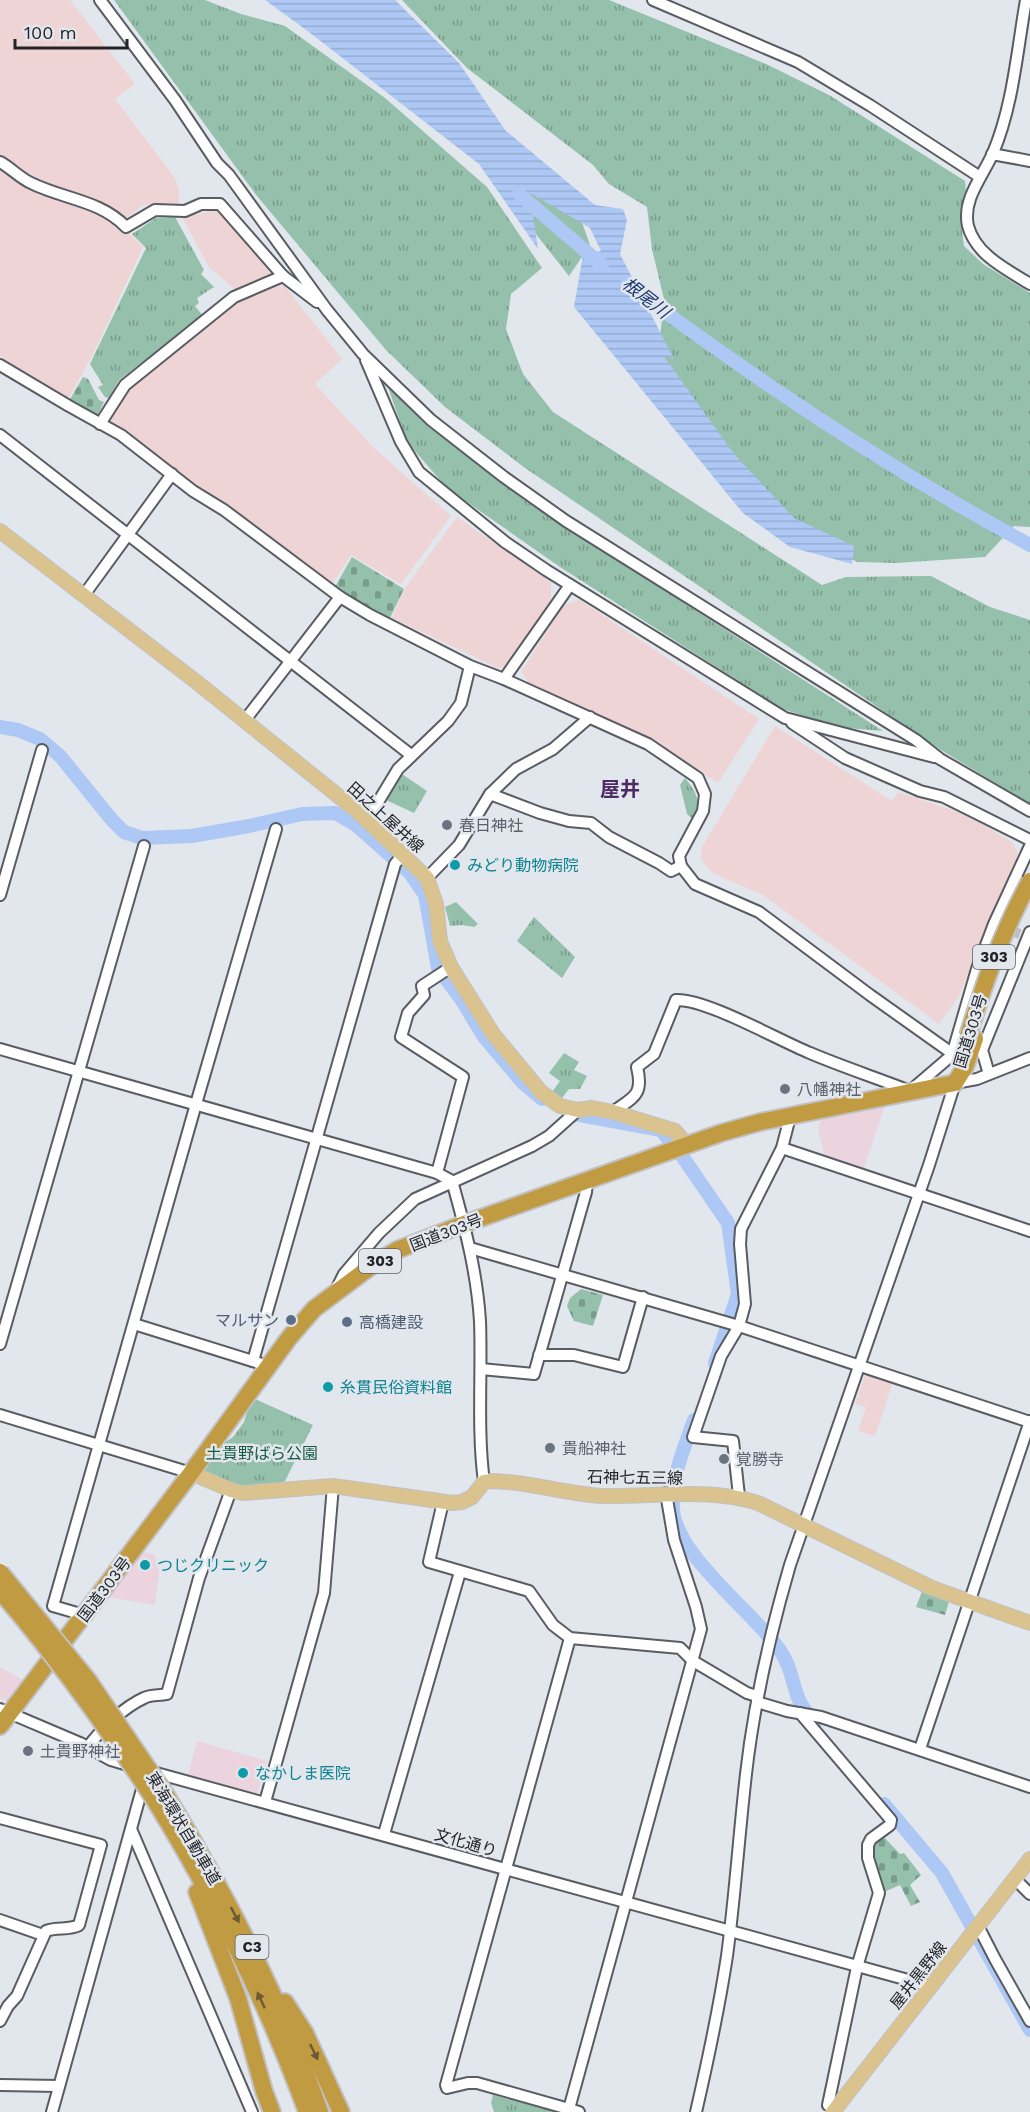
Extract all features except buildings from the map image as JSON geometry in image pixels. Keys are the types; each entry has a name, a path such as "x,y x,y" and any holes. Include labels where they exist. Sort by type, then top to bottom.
{"highway":[{"name":"国道303号","path":"971,1038 987,973 1010,919 1030,881"},
{"name":"国道303号","path":"3,1716 84,1615 191,1473 261,1364 289,1338 314,1309 374,1264 397,1251 464,1224 686,1144 760,1122 955,1083 958,1066 1016,922 1030,895"},
{"name":"東海環状自動車道","path":"0,1572 88,1680 159,1795 168,1821 191,1859 249,1975 275,2031 307,2112"},
{"name":"東海環状自動車道","path":"0,1591 68,1673 112,1736 159,1795 202,1855 261,1966 320,2112"},
{"path":"168,1821 229,1971 272,2112"},
{"path":"261,1966 304,2033 341,2112"}],"main road":[{"name":"田之上屋井線","path":"0,531 245,720 366,818 427,878 436,903 446,970 493,1034 541,1092 561,1106 578,1110 592,1108 612,1112 675,1131 686,1144"},
{"path":"191,1473 231,1490 243,1492 333,1486 443,1502 467,1499 484,1482"},
{"name":"石神七五三線","path":"484,1482 505,1481 602,1496 672,1493 739,1496 758,1503 932,1588 1030,1623"},
{"name":"屋井黒野線","path":"834,2110 1030,1859"}],"street":[{"path":"100,0 327,310 363,354 431,420 566,521 916,740 940,759 1030,812"},
{"path":"653,0 798,62 830,80 980,177"},
{"path":"1026,0 1003,125 992,154 969,199 966,214 968,227 975,243 987,256 1030,284"},
{"path":"992,154 1030,161"},
{"path":"0,162 31,183 78,199 115,216 126,227 155,210 185,211 201,204 220,204 283,276 327,310"},
{"path":"100,424 125,385 143,370 234,297 283,276"},
{"path":"363,354 400,442 419,472 505,542 845,758 920,791 944,797 1030,840"},
{"path":"0,365 121,435 193,491 219,506 340,597 400,632 470,666 648,744 698,778 705,794 703,811 679,856 681,866 695,884 759,912 953,1054"},
{"path":"0,435 411,755"},
{"path":"84,595 172,474"},
{"path":"504,679 570,585"},
{"path":"245,720 340,597"},
{"path":"366,818 398,769 448,721 461,703 470,666"},
{"path":"427,878 459,845 490,794 516,769 553,749 590,717"},
{"path":"784,718 940,759"},
{"path":"0,895 42,750"},
{"path":"490,794 540,813 569,821 591,823 609,837 659,863 671,872 681,866"},
{"path":"84,1615 53,1606 276,830"},
{"path":"0,1344 144,846"},
{"path":"612,1112 638,1093 637,1067 654,1054 676,1000 684,1000 709,1008 811,1053 910,1091 943,1065 953,1054 976,969 997,926 1030,846"},
{"path":"134,1324 261,1364 316,1139 395,864 403,854"},
{"path":"989,1074 982,1050 1026,934"},
{"path":"437,1173 463,1077 401,1037 408,1012 424,995 422,986 446,970"},
{"path":"0,1049 437,1173 452,1181 470,1248 477,1287 481,1370 480,1456 484,1482"},
{"path":"696,2112 717,2016 730,1931 746,1773 757,1699 778,1605 803,1526 919,1194 955,1083 989,1074 1030,1058"},
{"path":"335,1293 344,1274 392,1219 415,1199 532,1146 549,1136 578,1110"},
{"path":"739,1496 732,1441 693,1437 721,1356 739,1326 745,1304 741,1229 782,1148 790,1117"},
{"path":"782,1148 1030,1231"},
{"path":"481,1370 534,1374 586,1192 587,1181"},
{"path":"470,1248 739,1326 1030,1422 920,1749"},
{"path":"540,1354 574,1355 624,1367 643,1297"},
{"path":"0,1415 191,1473"},
{"path":"266,1802 324,1593 333,1486"},
{"path":"88,1747 99,1731 137,1702 152,1695 167,1694 199,1578 231,1490"},
{"path":"570,1638 446,2085 447,2088 477,2083 574,2111 626,1904 701,1629 674,1540 672,1493"},
{"path":"443,1502 429,1562 529,1591 553,1625 570,1638 680,1648 693,1660 757,1699 800,1713 821,1717 1030,1787"},
{"path":"384,1834 460,1572"},
{"path":"800,1713 891,1820 890,1825 870,1839 868,1845 868,1858 879,1893 857,1967 828,2105 834,2110"},
{"name":"文化通り","path":"3,1716 88,1747 111,1760 148,1771 384,1834 626,1904 930,1986"},
{"path":"52,2112 148,1771"},
{"path":"0,1818 101,1845 79,1925 72,1929 46,1930 17,1996 8,2006 0,2021"},
{"path":"131,1829 252,2112"},
{"path":"1015,1879 1030,1894"},
{"path":"0,1920 43,1935"},
{"path":"978,1926 1030,2021"},
{"path":"0,2085 59,2086"}],"shaded area":[{"path":"0,0 70,0 135,84 115,99 175,178 179,190 179,204 143,205 125,219 114,210 86,202 0,159"},
{"path":"0,170 33,190 114,219 143,247 93,354 68,399 0,355"},
{"path":"218,208 277,272 237,291 209,267 181,215 199,214"},
{"path":"284,285 342,359 315,384 374,448 451,516 401,584 351,555 332,584 107,420 129,387 238,300"},
{"path":"457,517 551,582 551,602 507,667 498,668 392,618 405,588"},
{"path":"578,599 759,719 718,783 641,733 531,688 522,671 562,607"},
{"path":"775,726 892,801 898,792 955,811 1013,843 1018,853 959,996 939,1024 763,895 709,870 701,859 702,847"},
{"path":"885,1105 863,1171 825,1157 818,1129 821,1118"},
{"path":"866,1373 893,1381 875,1436 858,1431 866,1407 855,1404"},
{"path":"138,1551 155,1555 159,1575 155,1605 106,1597"},
{"path":"0,1667 25,1681 9,1700 0,1699"},
{"path":"197,1741 267,1761 257,1794 188,1775"}],"green space":[{"path":"114,0 205,0 241,14 285,26 385,98 487,187 542,268 511,294 506,329 523,374 553,412 822,585 846,577 931,576 990,607 1030,620 1030,804 941,750 525,468 445,407 386,350 257,196"},
{"path":"402,0 609,0 766,64 829,95 965,181 966,192 960,215 964,246 983,264 1030,293 1030,527 1014,526 985,557 896,563 857,562 777,515 657,367 664,299 652,249 647,207 609,184 593,165 467,68"},
{"path":"505,155 571,191 590,245 569,276 509,200"},
{"path":"175,217 204,270 201,274 214,287 197,298 199,303 195,306 203,316 119,380 109,398 105,397 98,387 103,385 90,364 146,248 132,234 156,218"},
{"path":"83,377 88,379 99,400 104,402 97,416 69,401"},
{"path":"388,387 426,425 527,502 883,731 836,727 780,708 560,567 447,488 407,442"},
{"path":"352,557 404,589 389,620 335,587"},
{"path":"399,772 427,791 414,813 382,798"},
{"path":"685,778 697,798 694,820 687,814 680,785"},
{"path":"456,902 478,924 474,927 450,926 445,907"},
{"path":"534,917 575,957 562,978 517,941"},
{"path":"564,1053 579,1062 574,1070 587,1076 580,1089 569,1089 562,1098 552,1092 560,1081 549,1073"},
{"path":"581,1289 603,1295 593,1326 574,1321 567,1306 570,1298"},
{"name":"土貴野ばら公園","path":"255,1399 313,1425 282,1487 246,1490 201,1472 221,1445 233,1437 244,1422 248,1409"},
{"path":"923,1589 949,1601 945,1615 916,1607"},
{"path":"883,1836 900,1854 904,1853 921,1875 910,1885 920,1902 911,1906 900,1885 884,1892 873,1858 875,1843"},
{"path":"493,2095 559,2112 494,2112 491,2103"}],"water":[{"path":"265,0 395,0 459,63 505,130 595,205 623,209 627,220 620,254 674,359 663,355 734,454 794,518 854,546 852,564 790,547 743,513 574,307 583,255 601,251 590,228 530,193 538,249 479,164"}],"waterway":[{"name":"根尾川","path":"519,194 602,265"},
{"name":"根尾川","path":"627,284 725,355 824,422 926,486 1030,545"},
{"path":"0,727 18,730 40,739 60,756 124,832 142,838 192,836 302,814 335,813 356,825 410,873 425,895 438,968 461,999 484,1037 523,1083 542,1099"},
{"path":"569,1113 661,1130 682,1156 728,1223 738,1294 715,1363"},
{"path":"694,1420 679,1463 674,1486 673,1509 677,1526 687,1545 701,1563 779,1649 789,1668 799,1700 815,1723"},
{"path":"884,1804 942,1873 1030,2030"}],"tunnel":[{"path":"1000,927 1020,934"}],"place":[{"name":"春日神社","path":"447,825"},
{"name":"みどり動物病院","path":"455,865"},
{"name":"八幡神社","path":"785,1089"},
{"name":"マルサン","path":"291,1320"},
{"name":"高橋建設","path":"347,1322"},
{"name":"糸貫民俗資料館","path":"328,1387"},
{"name":"貴船神社","path":"550,1448"},
{"name":"覚勝寺","path":"724,1459"},
{"name":"つじクリニック","path":"145,1565"},
{"name":"土貴野神社","path":"28,1751"},
{"name":"なかしま医院","path":"243,1773"}],"district":[{"name":"屋井","path":"620,789"}]}
